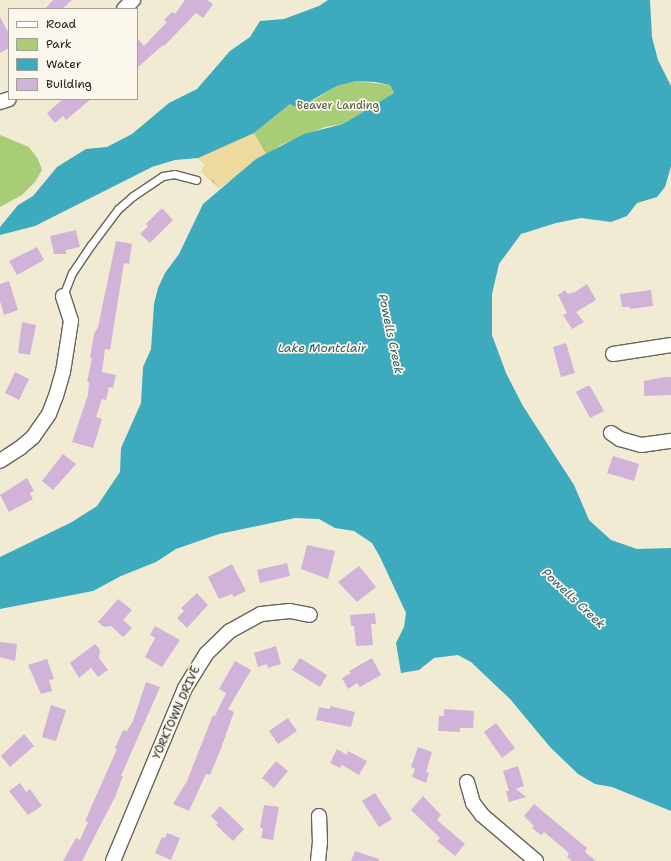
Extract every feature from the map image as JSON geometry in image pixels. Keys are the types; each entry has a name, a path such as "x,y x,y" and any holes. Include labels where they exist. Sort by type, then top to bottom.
{"street":[{"path":"125,8 133,0"},
{"path":"0,461 20,448 33,436 49,414 56,396 63,372 71,321 63,296"},
{"path":"613,354 671,345"},
{"path":"611,433 620,439 641,445 671,440"},
{"name":"YORKTOWN DRIVE","path":"113,861 185,688 206,654 230,631 261,614 290,611 310,615"},
{"path":"467,782 473,803 482,815 536,861"},
{"path":"318,861 320,843 319,816"}],"lane":[{"path":"63,296 72,273 118,210 133,196 163,176 174,174 196,180"}],"green space":[{"name":"Beaver Landing","path":"356,81 390,85 394,93 343,124 325,127 281,145 219,188 201,171 205,165 198,158 254,133 290,104 314,100 337,86"},
{"path":"0,135 29,147 38,159 42,170 35,182 22,195 0,207"}],"sand":[{"path":"254,133 266,154 219,188 212,179 209,180 201,171 205,165 198,158"}],"water":[{"name":"Lake Montclair","path":"328,0 650,0 652,37 658,60 671,86 671,166 665,187 657,197 637,203 627,216 611,222 581,218 556,223 521,234 499,264 492,294 492,335 506,373 523,406 574,485 589,520 611,540 637,549 671,548 671,811 612,787 595,784 578,774 550,747 510,699 471,662 458,655 434,658 419,670 401,673 396,643 404,627 406,613 380,557 372,543 354,531 335,528 319,519 295,518 219,534 176,549 156,562 121,576 93,591 0,609 0,557 72,522 97,506 120,472 121,448 141,403 143,367 151,349 154,304 158,288 165,273 179,254 203,204 256,159 304,134 343,124 394,93 390,85 375,82 356,81 337,86 298,108 290,104 254,133 198,158 175,160 152,167 35,226 0,235 0,227 18,205 33,196 57,167 86,149 107,147 132,134 169,103 197,89 230,51 250,37 260,21 284,19 319,6"}],"building":[{"path":"53,0 72,0 63,8 46,8"},
{"path":"185,0 207,0 213,4 203,18 196,13 164,46 163,45 138,67 138,39 144,46 167,22 164,20 172,12 175,14"},
{"path":"0,17 8,32 8,49 0,53"},
{"path":"62,100 90,100 66,120 63,116 55,123 47,113"},
{"path":"162,208 173,220 150,243 140,234 148,226 146,224"},
{"path":"76,230 80,247 66,250 66,254 54,254 50,236"},
{"path":"116,241 132,244 129,264 124,263 110,350 105,349 102,372 116,375 113,388 109,387 106,400 102,399 96,417 102,419 93,448 72,442 88,395 89,382 87,382 92,358 90,358 94,334 98,327"},
{"path":"37,247 44,260 17,275 9,261"},
{"path":"9,281 18,310 4,315 0,301 0,284"},
{"path":"587,284 596,300 576,312 584,322 572,329 563,315 567,313 558,295 565,290 568,294 575,292"},
{"path":"651,290 653,306 630,309 630,307 622,307 620,294"},
{"path":"22,322 36,325 30,355 18,353"},
{"path":"566,343 575,373 561,377 553,347"},
{"path":"15,372 29,379 19,400 5,393"},
{"path":"671,377 671,395 644,396 644,381"},
{"path":"590,386 604,411 590,418 576,392"},
{"path":"63,454 76,464 53,490 42,481"},
{"path":"613,456 639,464 634,481 607,473"},
{"path":"27,478 34,491 30,493 33,499 9,512 0,495"},
{"path":"307,545 335,551 328,579 301,569"},
{"path":"287,563 290,576 260,583 257,570"},
{"path":"232,564 246,591 234,597 232,594 219,599 208,577"},
{"path":"359,566 376,587 357,602 338,582"},
{"path":"197,593 208,605 187,628 177,618 184,611 181,608"},
{"path":"118,599 132,610 123,620 132,628 123,637 111,626 104,627 98,622"},
{"path":"375,613 376,624 371,624 373,645 356,646 354,626 351,626 350,615"},
{"path":"155,626 180,640 162,667 145,657 155,638 150,635"},
{"path":"0,642 17,644 15,661 0,657"},
{"path":"95,644 100,650 99,658 108,670 98,677 91,668 79,678 70,663"},
{"path":"276,646 281,664 268,668 267,664 258,667 254,653"},
{"path":"300,658 327,675 320,687 292,670"},
{"path":"372,658 381,675 360,687 357,683 348,689 342,678 351,673 349,671"},
{"path":"47,659 54,679 49,680 52,691 41,694 28,665"},
{"path":"235,661 251,670 228,709 234,712 220,751 210,775 206,774 189,811 173,804 187,781 213,715 215,716 226,693 219,689"},
{"path":"146,682 160,687 121,776 123,776 115,797 82,861 63,861 76,838 80,840 88,822 85,821 117,749 115,748 123,730 127,731 133,721"},
{"path":"51,705 66,710 56,741 42,737"},
{"path":"330,706 355,712 351,727 316,720 319,707 330,709"},
{"path":"444,709 474,711 473,728 460,728 460,732 438,731 439,716 444,716"},
{"path":"288,718 297,731 278,744 269,731"},
{"path":"496,723 515,748 502,758 484,732"},
{"path":"24,734 34,746 10,767 1,756"},
{"path":"418,747 432,752 426,772 429,773 426,783 412,777 415,769 411,767"},
{"path":"337,749 347,755 348,751 367,761 359,775 342,765 340,768 330,763"},
{"path":"276,761 288,771 274,788 262,778"},
{"path":"518,766 524,786 516,789 526,797 509,802 506,791 509,791 503,771"},
{"path":"20,783 26,792 30,789 42,806 28,815 9,791"},
{"path":"375,793 392,819 379,827 362,801"},
{"path":"423,796 441,815 437,820 465,844 455,856 437,841 440,838 411,810"},
{"path":"534,804 587,848 585,852 596,861 572,861 567,857 569,853 544,832 541,835 532,828 534,826 524,816"},
{"path":"264,805 279,807 273,840 261,838 263,828 260,828"},
{"path":"220,806 244,829 233,841 216,825 218,823 211,816"},
{"path":"167,833 180,838 171,860 155,853 162,837 165,838"},
{"path":"355,851 379,859 379,861 351,861"}],"water label":[{"name":"Powells Creek","path":"390,334"},
{"name":"Powells Creek","path":"573,599"}]}
